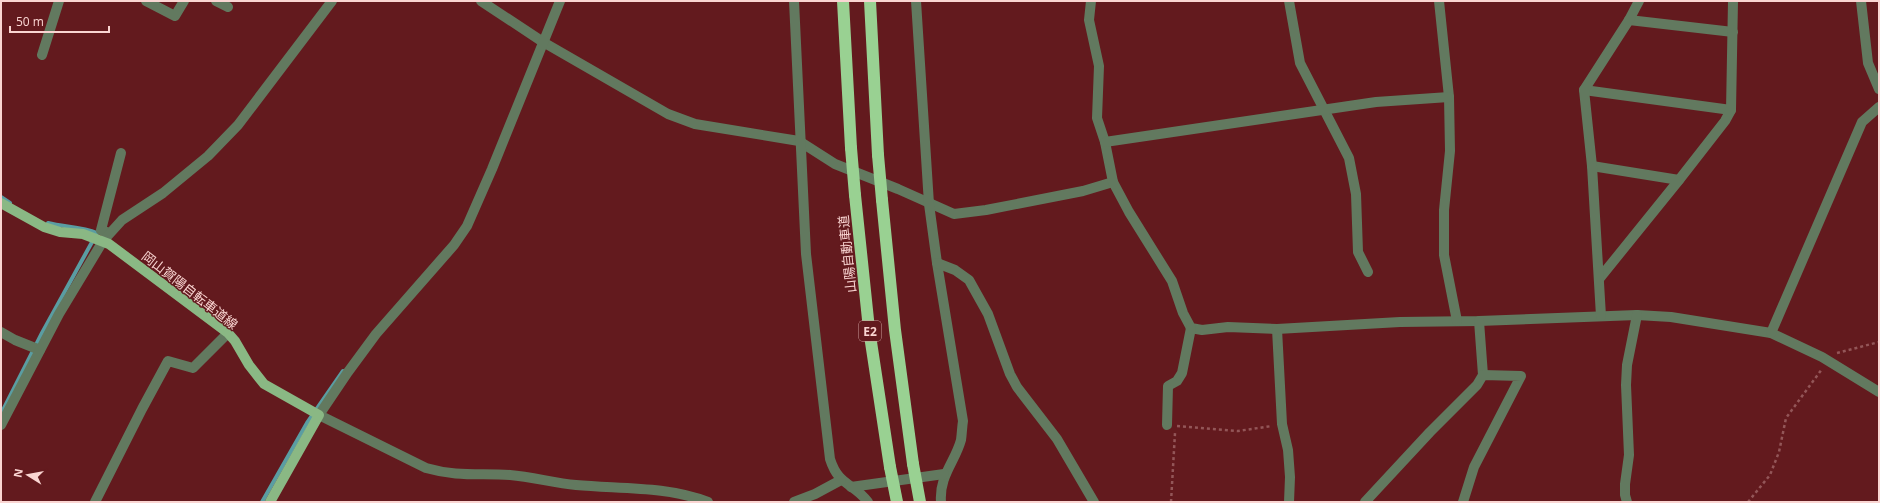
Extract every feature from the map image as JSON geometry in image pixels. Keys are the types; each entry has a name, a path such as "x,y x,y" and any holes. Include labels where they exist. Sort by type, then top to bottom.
{"highway":[{"name":"山陽自動車道","path":"843,1 851,148 869,329 890,467 897,502"},
{"name":"E2","path":"870,1 878,155 882,200 895,330 913,464 920,502"}],"main road":[{"name":"岡山賀陽自転車道線","path":"1,203 24,218 48,229 101,237 228,333 235,341 249,366 264,384 315,413"},
{"path":"270,502 315,413"}],"street":[{"path":"42,55 59,1"},
{"path":"146,1 175,16 184,1"},
{"path":"216,1 228,7"},
{"path":"1,425 36,348 101,237 122,220 163,193 213,151 238,125 332,1"},
{"path":"481,1 541,41 626,90 675,116 695,124 799,141 835,164 898,189 954,214 986,210 1083,191 1113,182"},
{"path":"560,1 541,41 492,169 467,226 454,245 376,334 315,413 426,468 444,473 508,475 573,485 645,489 695,497 708,502"},
{"path":"794,1 799,141 806,254 830,459 834,471 841,480 868,502"},
{"path":"916,1 929,204 962,421 960,440 944,474 941,487 941,502"},
{"path":"1092,1 1089,20 1100,66 1098,118 1105,142 1113,182 1129,212 1172,281 1183,313 1191,328 1182,372 1177,381 1168,386 1167,425"},
{"path":"1289,1 1300,63 1342,142 1354,175 1358,252 1368,272"},
{"path":"1439,1 1449,97 1450,152 1444,210 1444,255 1457,321"},
{"path":"1601,316 1592,166 1584,90 1629,20 1639,1"},
{"path":"1599,279 1679,180 1725,121 1731,110 1733,1"},
{"path":"1862,1 1868,63 1879,89"},
{"path":"1629,20 1733,32"},
{"path":"1584,90 1731,110"},
{"path":"1105,142 1376,102 1449,97"},
{"path":"1771,333 1862,122 1879,107"},
{"path":"101,237 101,230 120,153"},
{"path":"1592,166 1679,180"},
{"path":"937,263 955,270 969,280 988,314 1010,374 1017,387 1057,439 1094,502"},
{"path":"1627,502 1625,495 1625,484 1629,455 1626,385 1627,365 1637,315"},
{"path":"1191,328 1202,330 1228,327 1277,329 1400,322 1479,321 1637,315 1699,320 1771,333 1797,343 1879,392"},
{"path":"1365,502 1430,432 1477,385 1483,376 1479,321"},
{"path":"1277,329 1282,424 1290,476 1289,502"},
{"path":"1,332 15,340 36,348"},
{"path":"95,502 168,361 193,368 228,333"},
{"path":"1463,502 1474,467 1521,376 1483,376"},
{"path":"851,487 944,474"},
{"path":"794,502 815,494 841,480"}],"path":[{"path":"1748,502 1770,475 1779,452 1786,418 1832,355 1879,342"},
{"path":"1167,425 1238,431 1282,424"},
{"path":"1167,425 1175,430 1171,502"}],"waterway":[{"path":"1,197 10,203"},
{"path":"1,414 42,333 97,233 85,229 48,223"},
{"path":"262,502 307,423 343,371"}]}
